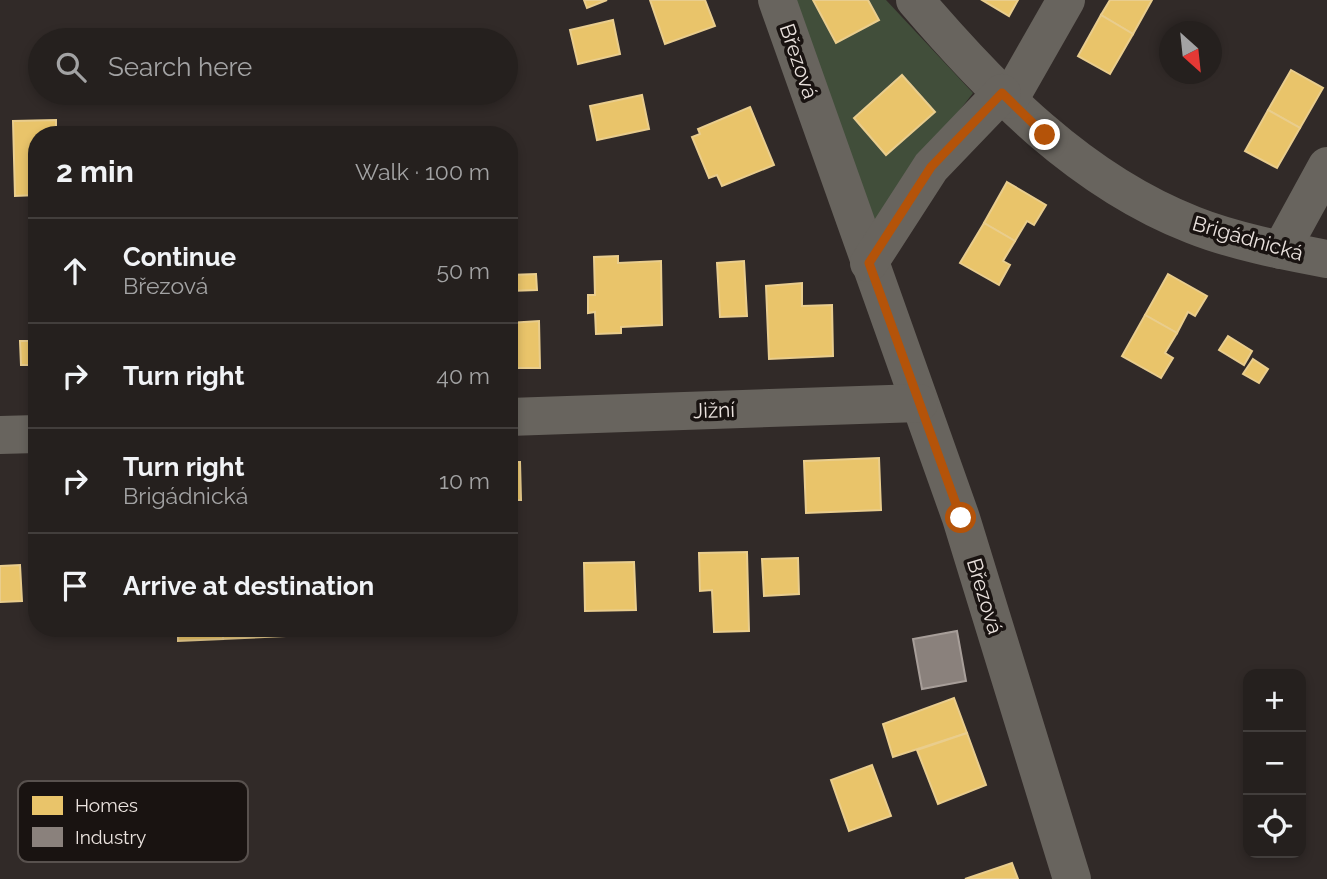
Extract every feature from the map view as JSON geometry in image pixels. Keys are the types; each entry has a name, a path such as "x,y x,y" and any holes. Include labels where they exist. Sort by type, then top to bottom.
{"street":[{"name":"Březová","path":"777,0 961,518 1072,879"},
{"name":"Brigádnická","path":"915,0 960,52 1045,135 1128,192 1194,225 1281,250 1327,259"},
{"path":"869,263 931,167 1005,97 1066,0"},
{"path":"1281,250 1327,166"},
{"name":"Jižní","path":"518,417 919,403"},
{"path":"0,435 28,434"}],"green space":[{"path":"793,0 886,0 973,93 904,182 877,230"}],"building: Homes":[{"path":"584,0 607,0 587,8"},
{"path":"650,0 705,0 715,26 665,44"},
{"path":"813,0 868,0 879,20 836,43"},
{"path":"982,0 1018,0 1009,16"},
{"path":"1110,0 1152,0 1133,34 1101,15"},
{"path":"1101,15 1133,34 1110,74 1078,56"},
{"path":"613,20 620,54 578,64 570,30"},
{"path":"1291,70 1323,88 1300,128 1268,110"},
{"path":"902,75 935,112 886,155 854,118"},
{"path":"642,95 649,129 597,140 590,106"},
{"path":"750,107 774,165 722,186 717,175 709,178 692,137 700,134 698,129"},
{"path":"1268,110 1300,128 1277,168 1245,151"},
{"path":"56,120 56,126 28,126 28,195 15,196 13,121"},
{"path":"1007,182 1046,205 1034,225 1027,221 1015,241 984,223"},
{"path":"984,223 1015,241 1003,261 1010,265 999,285 960,263"},
{"path":"618,256 618,263 661,261 662,325 621,327 621,333 596,334 595,312 588,313 588,295 595,295 594,257"},
{"path":"744,261 747,316 720,317 717,263"},
{"path":"536,274 537,290 518,291 518,275"},
{"path":"1168,274 1207,296 1195,316 1188,312 1177,333 1145,315"},
{"path":"802,283 802,306 832,305 833,356 769,359 766,286"},
{"path":"1145,315 1177,333 1165,353 1173,358 1161,378 1122,356"},
{"path":"539,321 540,368 518,368 518,322"},
{"path":"1228,336 1252,351 1244,365 1219,350"},
{"path":"20,341 28,341 28,365 21,365"},
{"path":"1253,359 1268,369 1259,383 1243,374"},
{"path":"879,458 881,510 806,513 804,461"},
{"path":"518,462 520,462 521,500 518,500"},
{"path":"747,552 749,631 714,632 712,590 700,591 699,553"},
{"path":"798,558 799,594 764,596 762,559"},
{"path":"634,562 636,610 585,611 584,563"},
{"path":"20,565 22,601 0,602 0,566"},
{"path":"178,637 223,637 223,639 178,641"},
{"path":"223,637 264,637 223,639"},
{"path":"954,698 967,733 893,757 883,724"},
{"path":"967,733 986,785 938,804 917,750"},
{"path":"872,765 891,816 849,831 831,780"},
{"path":"1012,863 1018,879 965,879"}],"building: Industry":[{"path":"957,631 966,681 922,689 913,639"}],"route":[{"path":"961,518 869,263 931,167 1002,93 1045,135"}]}
